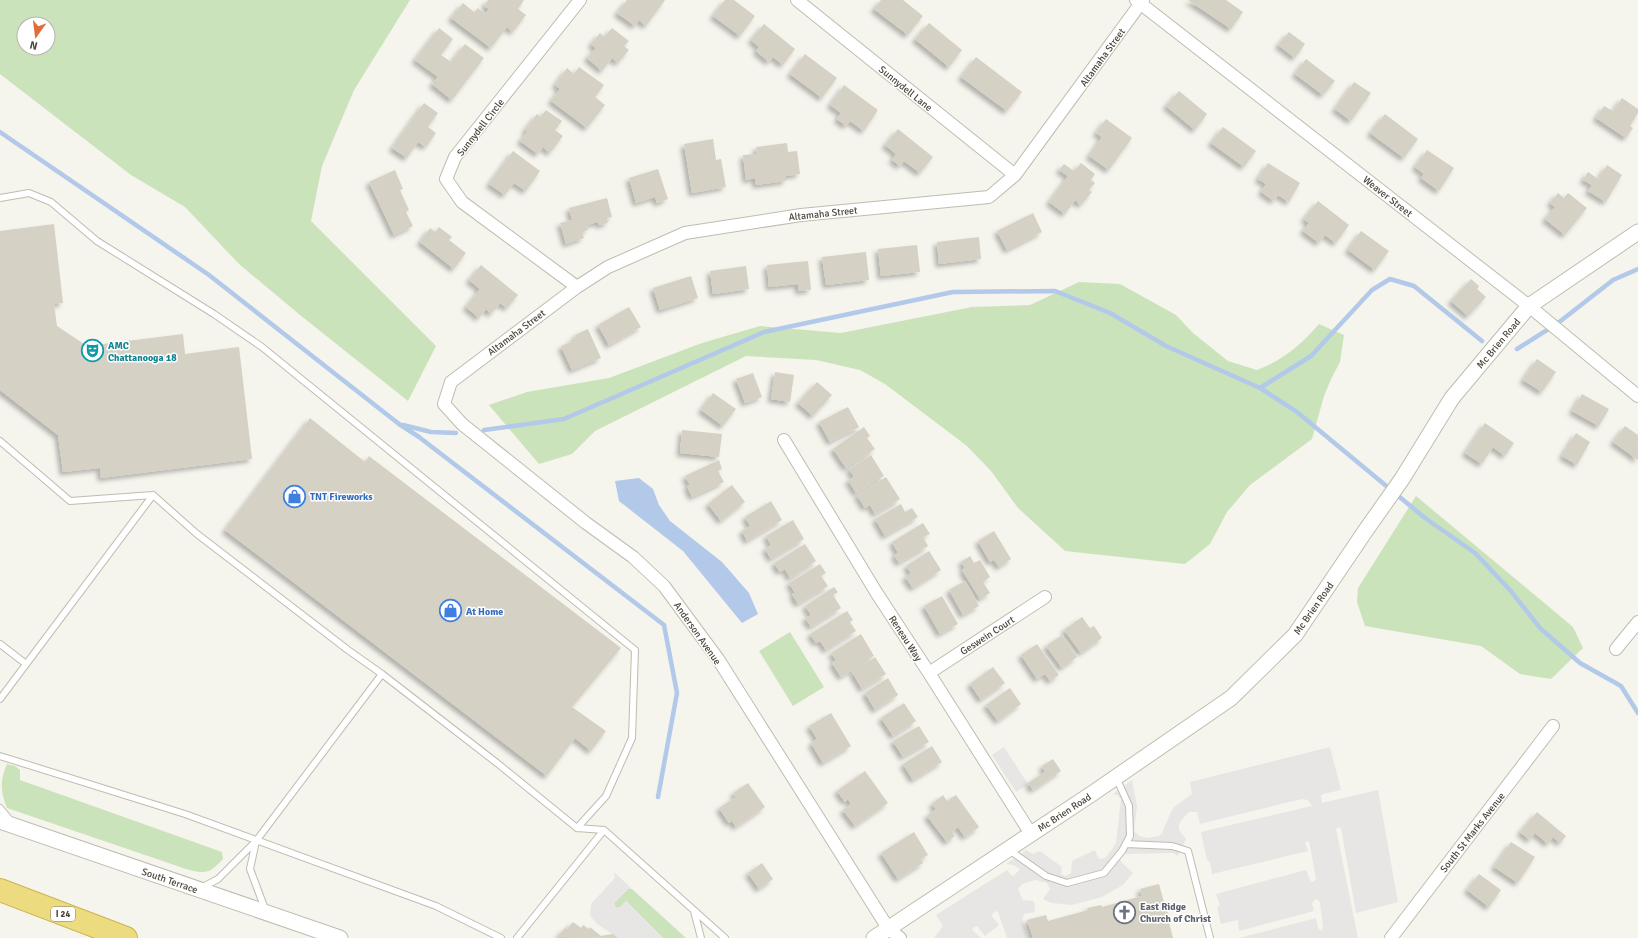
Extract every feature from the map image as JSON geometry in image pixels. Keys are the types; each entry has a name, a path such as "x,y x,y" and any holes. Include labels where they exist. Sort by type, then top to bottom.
{"highway":[{"name":"I 24","path":"0,890 126,938"}],"street":[{"name":"Sunnydell Circle","path":"576,287 462,202 446,179 455,157 580,0"},
{"name":"Sunnydell Lane","path":"797,0 1015,175"},
{"name":"Altamaha Street","path":"451,382 576,287 608,267 685,233 802,214 989,197 1015,175 1140,1"},
{"name":"Weaver Street","path":"1140,1 1529,306 1638,396"},
{"name":"Mc Brien Road","path":"874,938 1116,777 1231,698 1295,635 1402,479 1452,398 1529,306 1638,232"},
{"name":"Anderson Avenue","path":"451,382 444,404 462,424 586,523 633,557 664,586 718,660 888,928 900,938"},
{"name":"Reneau Way","path":"784,440 876,592 1031,834"},
{"name":"Geswein Court","path":"929,673 1044,597"},
{"path":"1616,649 1638,622"},
{"name":"South St Marks Avenue","path":"1390,938 1553,726"},
{"name":"South Terrace","path":"0,821 340,938"}],"lane":[{"path":"0,198 29,193 51,202 97,241 214,314 262,347 635,650 632,738 606,796 577,828"},
{"path":"0,441 70,501 154,495 197,534 382,674 497,763 577,828 604,830 725,938"},
{"path":"0,699 154,495"},
{"path":"0,644 26,664"},
{"path":"199,890 218,879 256,841 382,674"},
{"path":"0,756 176,811 436,906 501,938"},
{"path":"1008,849 1046,876 1067,883 1104,873 1122,851 1130,836 1129,806 1116,777"},
{"path":"0,808 14,826"},
{"path":"517,938 604,830"},
{"path":"256,841 250,869 266,913"},
{"path":"1126,844 1172,846 1188,851 1210,938"},
{"path":"694,910 701,938"}],"green space":[{"path":"0,0 410,0 354,90 322,166 311,221 436,346 408,401 300,315 239,264 185,207 131,175 0,74"},
{"path":"1079,282 1120,284 1176,315 1193,333 1228,361 1257,370 1283,357 1305,339 1319,324 1344,335 1340,362 1324,396 1312,439 1250,485 1227,512 1210,544 1185,564 1065,551 1018,508 991,471 967,446 885,384 860,370 816,360 746,356 595,431 572,454 539,464 489,405 527,392 609,378 702,343 760,326 841,333 972,307 1030,305"},
{"path":"1416,496 1573,627 1583,648 1551,679 1520,674 1481,646 1365,626 1357,602 1358,588"},
{"path":"790,632 824,687 793,706 759,651"},
{"path":"7,764 15,766 20,770 20,780 222,852 223,859 215,867 208,871 200,872 189,870 7,808 2,791 2,780"},
{"path":"628,889 632,889 686,938 663,938 626,901 620,907 616,908 614,903"}],"shaded area":[{"path":"1004,747 1028,784 1016,792 992,755"},
{"path":"1330,747 1341,790 1323,794 1321,796 1322,803 1378,790 1398,902 1356,913 1341,828 1339,827 1336,829 1358,938 1239,938 1316,918 1318,928 1321,931 1323,928 1320,902 1316,899 1312,903 1314,911 1239,931 1238,920 1221,924 1217,907 1220,905 1216,894 1306,870 1311,882 1314,881 1316,879 1309,841 1305,842 1308,851 1212,874 1210,862 1207,860 1201,832 1312,806 1308,800 1302,799 1200,824 1197,812 1189,812 1179,824 1179,830 1186,839 1178,856 1173,853 1124,854 1120,859 1121,862 1133,873 1123,885 1102,897 1072,905 1052,903 1043,899 1050,889 1047,883 1035,880 1022,884 1018,889 1023,900 1034,901 1035,912 1024,914 1022,919 1028,938 1007,938 998,912 996,911 992,914 992,916 999,925 985,936 977,926 973,928 972,930 981,938 934,938 943,926 936,915 1007,870 1014,876 1020,869 1013,865 1006,864 1026,850 1033,854 1040,851 1062,867 1061,874 1065,876 1071,873 1072,861 1095,850 1098,858 1105,858 1116,843 1121,799 1117,795 1113,794 1132,780 1137,806 1134,831 1139,836 1147,838 1159,836 1162,833 1174,807 1192,794 1190,782"},
{"path":"614,872 632,889 628,889 614,903 615,907 620,907 626,901 663,938 618,938 596,923 591,917 591,904 613,880 615,877"}],"water":[{"path":"639,478 653,489 659,505 670,521 722,562 749,593 758,614 742,623 683,551 619,501 615,481"}],"building":[{"path":"488,0 524,0 518,9 526,15 513,32 507,27 491,48 451,18 463,3 474,12 478,8 485,14 489,9 484,6"},
{"path":"627,0 665,0 646,26 639,20 635,26 617,13"},
{"path":"725,0 734,0 755,16 740,36 713,16"},
{"path":"881,0 903,0 923,16 908,35 874,9"},
{"path":"1188,0 1226,0 1243,12 1231,29"},
{"path":"929,23 962,50 949,67 915,39"},
{"path":"764,24 795,49 783,65 773,57 769,62 756,51 759,47 751,40"},
{"path":"439,28 453,39 441,55 451,62 465,44 484,58 452,100 432,84 438,77 415,60"},
{"path":"612,28 629,41 624,46 629,50 618,63 612,58 602,71 587,58 596,48 591,44 600,33 604,37"},
{"path":"1289,32 1305,44 1295,58 1278,45"},
{"path":"805,54 837,78 822,98 790,74"},
{"path":"976,57 1022,92 1007,111 961,77"},
{"path":"1306,59 1335,81 1323,95 1295,74"},
{"path":"579,67 604,85 595,97 605,105 587,128 551,101 560,89 555,85 567,68 574,74"},
{"path":"1354,82 1371,93 1351,121 1335,109"},
{"path":"844,85 878,110 864,131 850,121 846,126 837,119 841,113 830,105"},
{"path":"1179,91 1207,114 1195,130 1166,106"},
{"path":"1622,98 1638,109 1638,113 1630,126 1633,128 1626,138 1596,118 1604,106 1613,111"},
{"path":"424,103 438,113 428,127 436,133 426,147 418,142 407,158 392,148"},
{"path":"546,110 562,121 555,130 563,136 550,153 543,147 538,154 520,141 527,132 525,130 537,114 540,117"},
{"path":"1385,114 1418,139 1404,158 1370,133"},
{"path":"1106,119 1132,138 1109,170 1089,156 1102,137 1096,133"},
{"path":"1223,127 1256,151 1244,167 1211,143"},
{"path":"898,129 933,157 920,173 904,161 900,166 892,160 896,154 885,145"},
{"path":"713,139 716,160 721,159 726,187 692,193 684,144"},
{"path":"787,143 788,152 797,151 800,174 786,176 786,181 756,185 755,178 746,180 743,155 757,154 756,147"},
{"path":"1427,150 1454,168 1439,191 1421,178 1424,174 1415,167"},
{"path":"513,151 540,171 526,191 514,183 505,195 489,184"},
{"path":"1081,163 1095,174 1091,180 1095,183 1089,190 1092,192 1081,205 1075,200 1065,214 1049,202 1068,176 1059,170 1064,164 1074,171"},
{"path":"1268,163 1300,183 1289,202 1278,195 1274,201 1261,192 1266,184 1258,179"},
{"path":"1607,165 1622,175 1606,202 1588,191 1592,185 1583,180 1588,172 1598,179"},
{"path":"658,169 668,199 657,203 655,197 636,203 629,178"},
{"path":"395,170 403,189 400,190 409,210 406,212 413,226 394,235 369,182"},
{"path":"1558,193 1564,198 1568,193 1587,208 1565,235 1545,219 1555,207 1550,203"},
{"path":"607,198 612,217 607,218 608,223 599,225 598,222 587,225 588,230 582,232 584,238 566,244 560,223 572,220 569,208"},
{"path":"1318,201 1349,225 1336,243 1325,235 1319,243 1303,231 1309,223 1304,219"},
{"path":"1033,213 1042,232 1007,250 997,231"},
{"name":"AMC Chattanooga 18","path":"54,224 63,303 54,304 57,326 87,346 183,334 185,354 239,347 252,459 101,478 100,468 63,472 58,435 0,390 0,231"},
{"path":"439,227 452,237 449,240 466,253 454,269 420,242 430,228 435,232"},
{"path":"1361,231 1389,251 1375,270 1348,250"},
{"path":"979,237 981,259 939,264 937,242"},
{"path":"917,245 920,272 881,276 878,249"},
{"path":"866,252 869,280 826,285 822,257"},
{"path":"808,261 811,290 798,291 798,284 769,287 767,265"},
{"path":"481,265 518,295 507,308 500,303 491,314 486,309 479,318 466,307 480,289 469,280"},
{"path":"746,266 749,289 713,294 710,271"},
{"path":"691,276 698,298 660,310 653,288"},
{"path":"1471,279 1479,286 1477,289 1486,297 1468,316 1451,301"},
{"path":"629,307 641,327 609,345 598,325"},
{"path":"588,329 601,358 572,370 561,346 571,342 570,340 576,338 575,335"},
{"path":"1537,359 1556,372 1542,392 1523,380"},
{"path":"775,372 794,375 790,402 771,399"},
{"path":"753,373 762,397 745,403 736,379"},
{"path":"817,382 832,395 813,416 798,403"},
{"path":"713,393 736,409 723,426 701,410"},
{"path":"1582,394 1609,409 1599,426 1572,411"},
{"path":"848,407 859,427 830,442 819,422"},
{"name":"At Home","path":"310,418 365,462 369,456 621,648 572,707 606,731 591,751 575,738 547,776 225,530"},
{"path":"1485,423 1514,443 1505,456 1493,447 1482,464 1465,453"},
{"path":"1625,426 1638,435 1638,460 1613,442"},
{"path":"864,427 870,436 867,438 875,449 846,468 833,449"},
{"path":"682,430 722,434 719,457 680,453"},
{"path":"1576,433 1590,442 1577,465 1562,456"},
{"path":"871,455 884,476 856,493 848,480 854,477 849,469"},
{"path":"719,460 722,469 718,471 724,482 692,497 687,486 690,485 685,476"},
{"path":"886,477 900,499 875,514 870,505 865,508 857,495"},
{"path":"732,485 745,502 721,521 708,504"},
{"path":"771,501 782,520 747,541 742,531 750,526 745,517"},
{"path":"901,504 905,512 912,508 918,517 885,536 875,519"},
{"path":"793,520 804,539 771,559 765,549 771,545 766,536"},
{"path":"923,523 930,534 923,537 928,546 899,563 894,555 898,553 892,542"},
{"path":"994,531 1011,559 999,567 994,560 990,562 978,541"},
{"path":"805,544 816,561 790,578 785,569 780,572 774,563"},
{"path":"929,551 941,570 913,588 905,577 911,573 906,566"},
{"path":"970,556 974,563 980,560 990,577 983,582 990,593 980,599 962,570 965,568 961,562"},
{"path":"820,564 826,573 821,576 828,586 798,604 792,594 795,593 789,583"},
{"path":"965,581 979,606 963,615 949,590"},
{"path":"834,587 838,592 833,595 841,608 811,627 805,618 811,615 805,606"},
{"path":"942,596 958,624 940,634 924,606"},
{"path":"847,611 853,620 850,622 856,631 826,650 820,641 816,643 810,634"},
{"path":"1082,617 1090,628 1094,626 1102,638 1081,653 1064,630"},
{"path":"861,634 874,656 841,677 832,663 836,660 831,653"},
{"path":"1062,635 1077,657 1062,668 1046,646"},
{"path":"1037,644 1059,675 1050,681 1045,674 1037,679 1021,655"},
{"path":"875,657 886,674 862,689 852,672"},
{"path":"993,667 1005,683 981,700 970,684"},
{"path":"888,678 898,695 875,710 865,693"},
{"path":"1010,688 1021,704 998,721 986,705"},
{"path":"904,703 916,721 893,736 881,718"},
{"path":"831,713 851,746 823,763 811,743 817,739 809,726"},
{"path":"919,726 929,742 903,757 893,741"},
{"path":"932,746 942,762 913,780 903,764"},
{"path":"1053,759 1061,771 1033,790 1028,783 1045,772 1042,766"},
{"path":"865,771 888,803 855,826 843,810 851,804 848,799 845,802 837,791"},
{"path":"748,783 765,807 736,827 732,821 729,823 719,808 736,797 733,793"},
{"path":"943,795 947,801 956,795 979,827 965,837 958,827 952,832 955,836 947,842 927,816 936,809 932,804"},
{"path":"1537,812 1566,836 1560,843 1553,837 1548,844 1535,833 1530,840 1520,832"},
{"path":"914,832 928,855 921,859 923,863 898,879 881,853"},
{"path":"1511,842 1535,857 1518,883 1494,867"},
{"path":"762,863 773,879 759,889 748,873"},
{"path":"1479,874 1501,890 1489,907 1467,890"},
{"name":"East Ridge Church of Christ","path":"1159,884 1169,915 1167,915 1173,938 1033,938 1027,920 1046,915 1048,921 1088,910 1087,908 1101,905 1102,907 1142,896 1140,889"},
{"path":"573,922 581,928 583,925 589,929 590,927 601,936 613,934 618,938 558,937 565,928 567,929"}],"waterway":[{"path":"0,132 209,275 399,424 419,437 664,625 677,693 658,797"},
{"path":"1517,349 1558,323 1613,280 1638,269"},
{"path":"1260,388 1311,356 1372,290 1390,279 1414,286 1482,341"},
{"path":"484,430 564,419 764,332 953,292 1055,291 1110,313 1166,346 1260,388 1297,412 1425,518 1475,553 1510,590 1540,628 1580,663 1621,686 1638,713"},
{"path":"403,425 431,432 456,433"}],"place":[{"name":"AMC Chattanooga 18","path":"92,351"},
{"name":"TNT Fireworks","path":"295,496"},
{"name":"At Home","path":"451,611"},
{"name":"East Ridge Church of Christ","path":"1124,912"}]}
